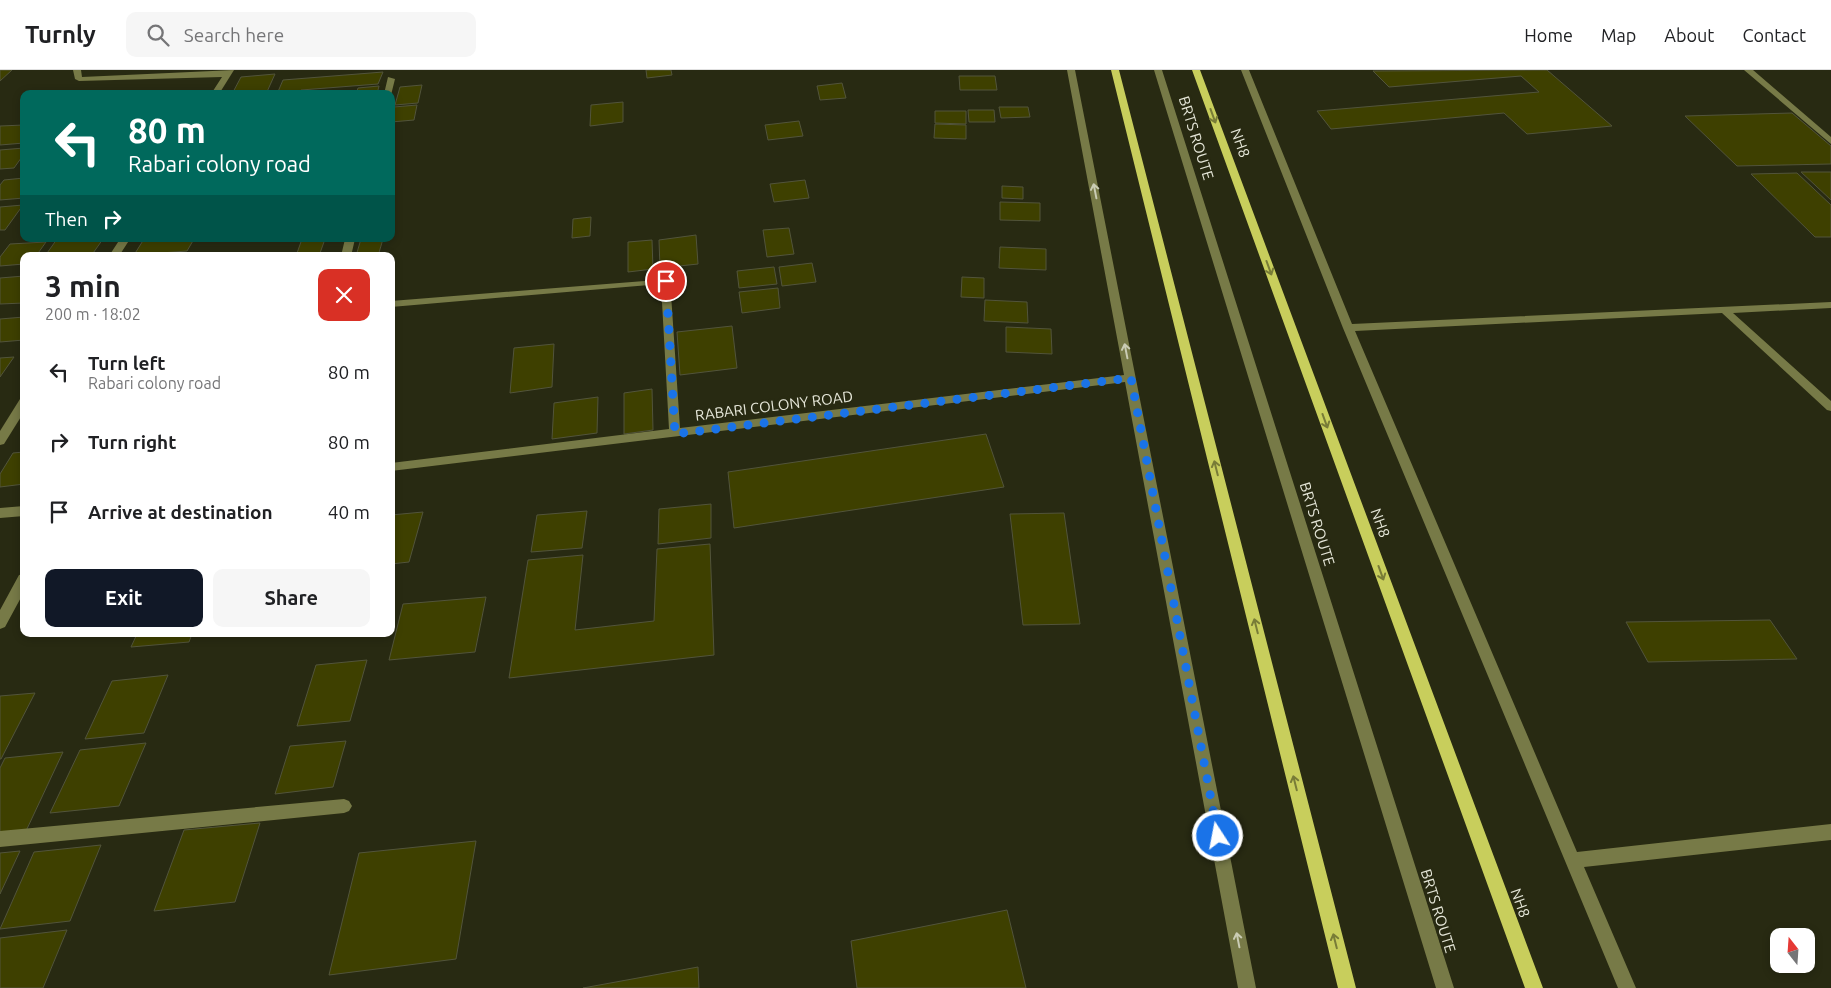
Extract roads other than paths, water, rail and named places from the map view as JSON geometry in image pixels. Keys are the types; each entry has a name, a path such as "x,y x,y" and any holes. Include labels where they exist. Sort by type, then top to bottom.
{"main road":[{"path":"1116,70 1347,988"},
{"name":"NH8","path":"1196,70 1534,988"}],"street":[{"path":"77,70 79,79 228,72"},
{"path":"1071,70 1247,988"},
{"name":"BRTS ROUTE","path":"1158,70 1445,988"},
{"path":"1244,70 1348,328 1627,988"},
{"path":"1748,70 1831,140"},
{"path":"217,90 228,72"},
{"path":"389,90 392,80"},
{"path":"395,304 666,281 675,434"},
{"path":"1820,306 1831,314"},
{"path":"1348,328 1831,306"},
{"path":"1726,312 1831,407"},
{"name":"RABARI COLONY ROAD","path":"395,467 1131,378"},
{"path":"0,441 20,408"},
{"path":"0,514 20,512"},
{"path":"0,623 20,587"},
{"path":"0,839 344,806"},
{"path":"1573,860 1831,832"}]}
